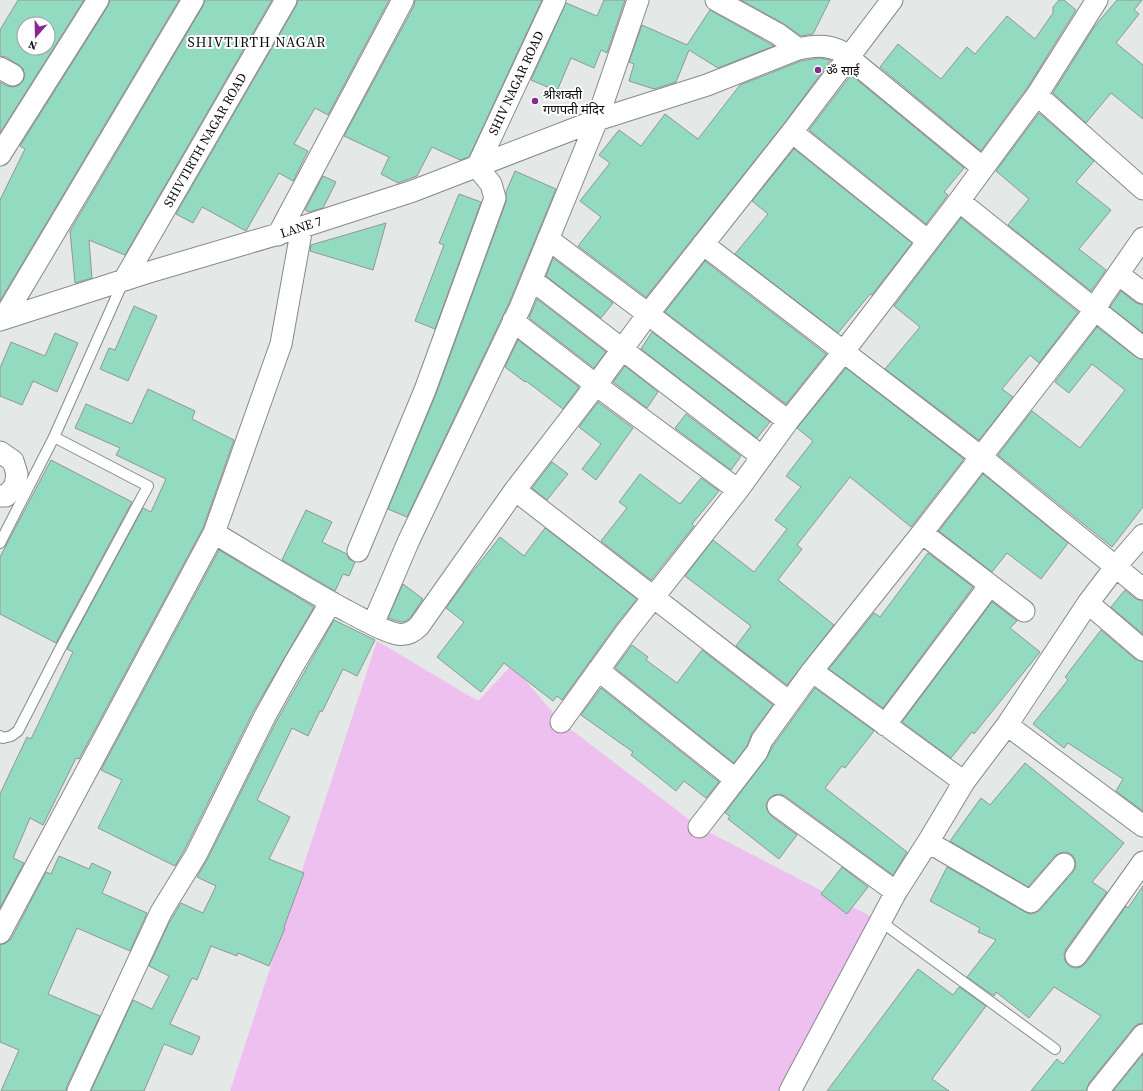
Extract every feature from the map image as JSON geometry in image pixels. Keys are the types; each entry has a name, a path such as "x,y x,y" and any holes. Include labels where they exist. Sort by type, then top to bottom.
{"street":[{"path":"0,155 98,0"},
{"path":"2,320 193,0"},
{"name":"SHIVTIRTH NAGAR ROAD","path":"124,280 286,0"},
{"path":"278,235 403,0"},
{"name":"SHIV NAGAR ROAD","path":"477,167 555,0"},
{"path":"373,624 409,540 532,280 597,120 638,0"},
{"path":"716,0 778,34 798,49"},
{"path":"214,532 331,602 373,624 397,634 405,634 415,630 515,490 623,350 648,314 792,132 892,0"},
{"path":"561,722 654,596 738,490 761,456 959,201 1037,95 1097,0"},
{"name":"LANE 7","path":"2,320 124,280 278,235 413,191 597,120 707,85 798,49 814,46 830,47 849,57 983,168"},
{"path":"1037,95 1143,190"},
{"path":"792,132 928,241"},
{"path":"358,552 425,390 495,198 491,184 477,167"},
{"path":"959,201 1143,348"},
{"path":"0,933 214,532 281,344 302,227"},
{"path":"699,827 757,752 762,740 812,671 922,533 1095,310 1102,297 1143,238"},
{"path":"548,239 788,421"},
{"path":"703,244 980,457 1143,588"},
{"path":"1118,274 1143,293"},
{"path":"532,280 761,456"},
{"path":"513,321 596,385 738,490"},
{"path":"0,452 13,461 17,474 15,486 6,496 0,496"},
{"path":"515,490 654,596 789,702"},
{"path":"922,533 1024,611"},
{"path":"790,1091 896,892 964,782 1007,725 1088,603 1116,566 1143,535"},
{"path":"885,725 990,585"},
{"path":"78,1091 161,912 196,855 265,716 331,602"},
{"path":"1088,603 1143,650"},
{"path":"598,670 735,779"},
{"path":"812,671 964,782"},
{"path":"1007,725 1143,826"},
{"path":"778,806 896,892"},
{"path":"928,842 1031,902 1064,864"},
{"path":"1076,956 1143,862"},
{"path":"1098,1091 1143,1035"}],"lane":[{"path":"0,543 54,437 124,280"},
{"path":"0,736 2,738 11,736 18,731 60,649 148,486 54,437"},
{"path":"880,922 1055,1049"}],"shaded area":[{"path":"377,641 478,701 512,665 561,722 699,827 880,921 783,1091 230,1091"}],"building":[{"path":"18,0 84,0 56,44 56,16 16,16 16,56 49,56 0,133 0,82 7,86 14,87 23,81 25,75 23,69 19,65 6,57 0,56 0,30"},
{"path":"110,0 179,0 0,301 0,200 25,149 20,146 108,6"},
{"path":"205,0 272,0 125,255 89,240 92,278 75,283 70,231 203,6"},
{"path":"298,0 389,0 328,115 315,108 294,144 308,151 293,181 279,173 246,231 202,207 193,223 176,214 296,6"},
{"path":"415,0 542,0 469,157 460,160 432,147 417,176 398,183 381,174 389,157 344,136 414,6"},
{"path":"604,0 625,0 607,53 601,50 594,68 571,58 557,91 531,80 566,3 597,16"},
{"path":"741,0 830,0 813,34 801,36 784,24"},
{"path":"1059,0 1064,0 1076,10 1027,88 981,151 880,67 898,44 941,79 967,47 975,54 1007,16 1035,39 1053,13 1053,7"},
{"path":"1117,0 1142,0 1134,10 1139,14 1116,43 1143,65 1143,119 1111,93 1086,123 1053,93 1095,26"},
{"path":"710,10 774,46 718,68 689,50 676,82 654,89 629,81 634,64 629,62 642,25 687,45"},
{"path":"819,58 831,60 783,125 646,297 578,246 601,217 580,201 610,163 599,155 619,130 641,146 665,114 698,139 740,85 801,61"},
{"path":"851,75 964,168 944,192 948,195 926,224 809,130"},
{"path":"1039,113 1094,161 1076,182 1111,210 1079,249 1106,270 1091,291 1008,225 1029,199 996,171"},
{"path":"794,149 912,243 872,295 870,294 838,333 735,254 768,214 752,201"},
{"path":"515,171 556,189 509,303 407,517 388,509 436,394 506,202 506,192"},
{"path":"323,176 336,182 323,208 309,212 305,210"},
{"path":"459,194 481,202 435,329 415,321 444,245 439,243"},
{"path":"961,218 1078,312 1039,363 1030,355 1002,389 1013,397 979,440 885,369 920,327 894,306"},
{"path":"386,223 373,270 310,251 311,245"},
{"path":"553,258 613,303 601,318 546,276"},
{"path":"705,261 826,354 786,404 665,312"},
{"path":"1121,291 1136,303 1143,305 1143,333 1110,307"},
{"path":"537,299 606,352 594,368 529,318"},
{"path":"134,306 157,316 128,381 100,369 109,348 115,350"},
{"path":"1097,327 1136,357 1143,360 1143,507 1112,547 998,455 1032,411 1080,448 1125,390 1092,364 1069,393 1055,382"},
{"path":"652,332 770,422 757,438 641,349"},
{"path":"55,333 78,343 57,392 33,381 22,405 0,396 0,368 11,342 45,356"},
{"path":"518,340 579,387 563,409 505,367"},
{"path":"625,366 658,392 647,408 613,382"},
{"path":"846,368 964,459 911,527 850,477 797,545 802,549 778,580 834,625 787,685 736,646 751,626 685,576 713,540 754,572 787,529 775,520 801,487 786,476 813,441 797,428"},
{"path":"148,389 195,411 192,419 234,440 203,528 79,759 76,758 43,825 30,818 13,858 24,863 0,908 0,794 27,737 31,739 73,652 67,649 143,508 151,512 166,479 116,455 120,448 75,428 86,404 132,424"},
{"path":"598,402 633,428 596,480 582,469 601,444 579,427"},
{"path":"686,414 741,456 731,470 675,428"},
{"path":"51,460 132,502 56,643 0,614 0,557"},
{"path":"552,462 568,474 547,500 532,488"},
{"path":"640,474 680,504 701,478 719,491 692,524 694,526 651,580 601,541 627,508 619,502"},
{"path":"983,474 1068,543 1041,579 1007,553 992,572 939,531"},
{"path":"306,510 332,522 322,542 347,554 349,559 355,562 349,576 343,574 335,591 282,560"},
{"path":"545,528 637,599 616,625 562,700 557,696 553,701 504,663 481,692 437,657 464,622 446,608 500,537 524,556"},
{"path":"219,550 314,607 254,710 185,849 175,866 98,828 122,780 101,770"},
{"path":"928,553 973,587 883,708 829,669 874,613 880,617"},
{"path":"403,584 423,599 410,618 401,622 388,618"},
{"path":"1125,590 1136,599 1143,601 1143,634 1111,607"},
{"path":"992,602 1017,621 1010,628 1040,652 974,734 972,732 951,758 902,722"},
{"path":"334,620 375,640 357,676 343,669 322,712 320,711 308,736 292,728 257,800 290,817 269,859 304,873 284,927 285,928 269,966 238,953 237,956 211,946 197,980 192,978 170,1024 200,1037 192,1055 164,1044 144,1091 91,1091 133,1000 152,1009 169,976 149,966 169,923 181,903 203,913 216,886 197,877 276,722"},
{"path":"1101,630 1135,659 1143,662 1143,811 1116,791 1123,779 1068,743 1064,748 1033,724 1068,680 1065,677"},
{"path":"632,645 648,657 646,660 677,683 702,650 773,705 752,733 747,746 734,763 615,668"},
{"path":"601,688 719,782 706,798 684,781 676,791 631,755 633,752 581,715"},
{"path":"815,688 874,731 845,768 842,766 825,788 907,852 893,875 785,796 780,794 774,795 769,799 766,804 767,810 771,816 797,835 779,859 728,819 730,816 725,813 766,759 773,746"},
{"path":"1025,763 1124,843 1092,882 1107,892 1066,949 1064,954 1065,961 1069,966 1075,968 1081,967 1086,963 1126,906 1128,908 1143,886 1143,1023 1134,1027 1089,1083 1086,1091 1031,1091 1057,1059 1063,1064 1101,1016 1054,987 1029,1018 996,992 994,996 967,977 996,940 978,932 980,928 930,901 947,867 1025,912 1030,914 1035,913 1040,910 1073,872 1076,866 1072,855 1067,852 1060,853 1055,856 1028,887 950,841 981,798 990,805"},
{"path":"59,856 89,869 92,863 111,872 102,893 147,913 130,951 77,928 48,994 100,1016 66,1091 1,1091 19,1050 0,1042 0,945 11,939 46,872 51,874"},
{"path":"842,867 868,887 847,914 821,894"},
{"path":"918,969 953,995 959,987 986,1006 932,1079 949,1091 827,1091"},
{"path":"1143,1054 1143,1091 1113,1091"}],"place":[{"name":"ॐ साई","path":"818,70"},
{"name":"श्रीशक्ती गणपती मंदिर","path":"535,101"}],"district":[{"name":"SHIVTIRTH NAGAR","path":"257,42"}]}
